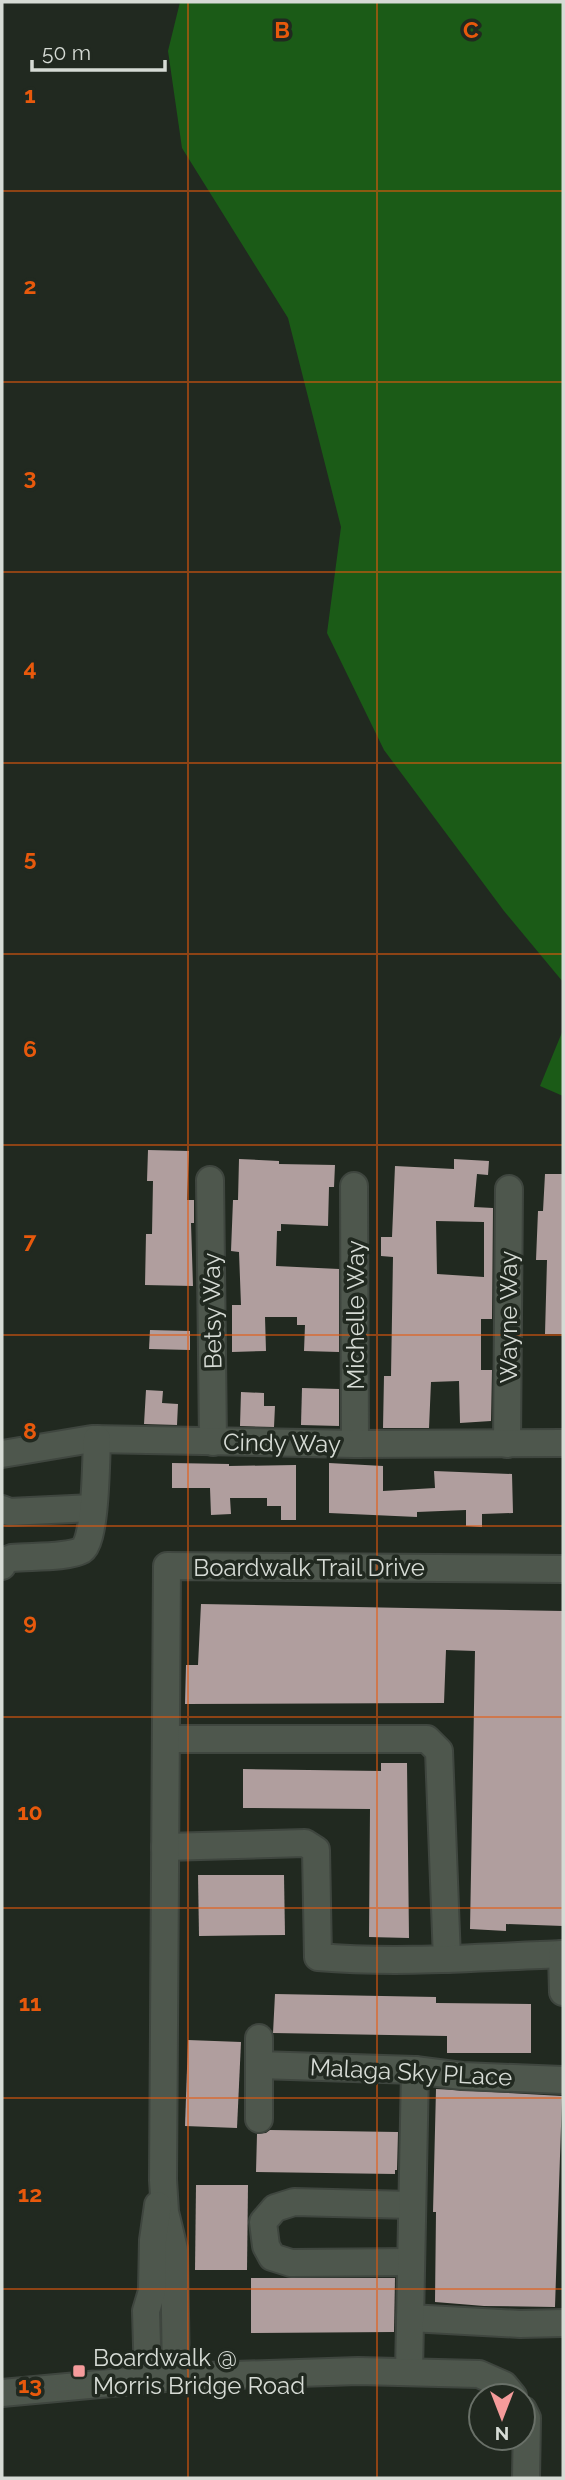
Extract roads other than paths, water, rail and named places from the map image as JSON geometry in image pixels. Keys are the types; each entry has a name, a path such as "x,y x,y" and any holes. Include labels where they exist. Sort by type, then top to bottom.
{"street":[{"name":"Betsy Way","path":"210,1180 213,1442"},
{"name":"Michelle Way","path":"354,1186 355,1444"},
{"name":"Wayne Way","path":"507,1444 509,1189"},
{"name":"Cindy Way","path":"2,1454 97,1439 355,1444 563,1443"},
{"path":"2,1566 4,1561 12,1558 81,1550 89,1543 97,1439"},
{"path":"2,1508 9,1512 93,1508"},
{"name":"Boardwalk Trail Drive","path":"176,2377 174,2249 165,2212 163,2180 167,1566 563,1569"},
{"path":"166,1739 427,1739 439,1751 447,1959"},
{"path":"165,1847 306,1843 316,1850 318,1957 352,1960 447,1959 563,1954 563,1992"},
{"path":"258,2119 259,2038"},
{"name":"Malaga Sky PLace","path":"259,2064 415,2070 462,2076 563,2080"},
{"path":"409,2372 415,2070"},
{"name":"Boardwalk Trail Drive","path":"148,2379 146,2311 152,2291 153,2239 163,2180"},
{"path":"411,2262 291,2263 272,2258 266,2246 264,2222 275,2208 294,2202 412,2205"},
{"path":"410,2318 520,2324 563,2323"},
{"path":"2,2393 176,2377 358,2371 479,2374 496,2382"},
{"path":"526,2452 526,2478"}],"place":[{"name":"Boardwalk @ Morris Bridge Road","path":"79,2371"}]}
